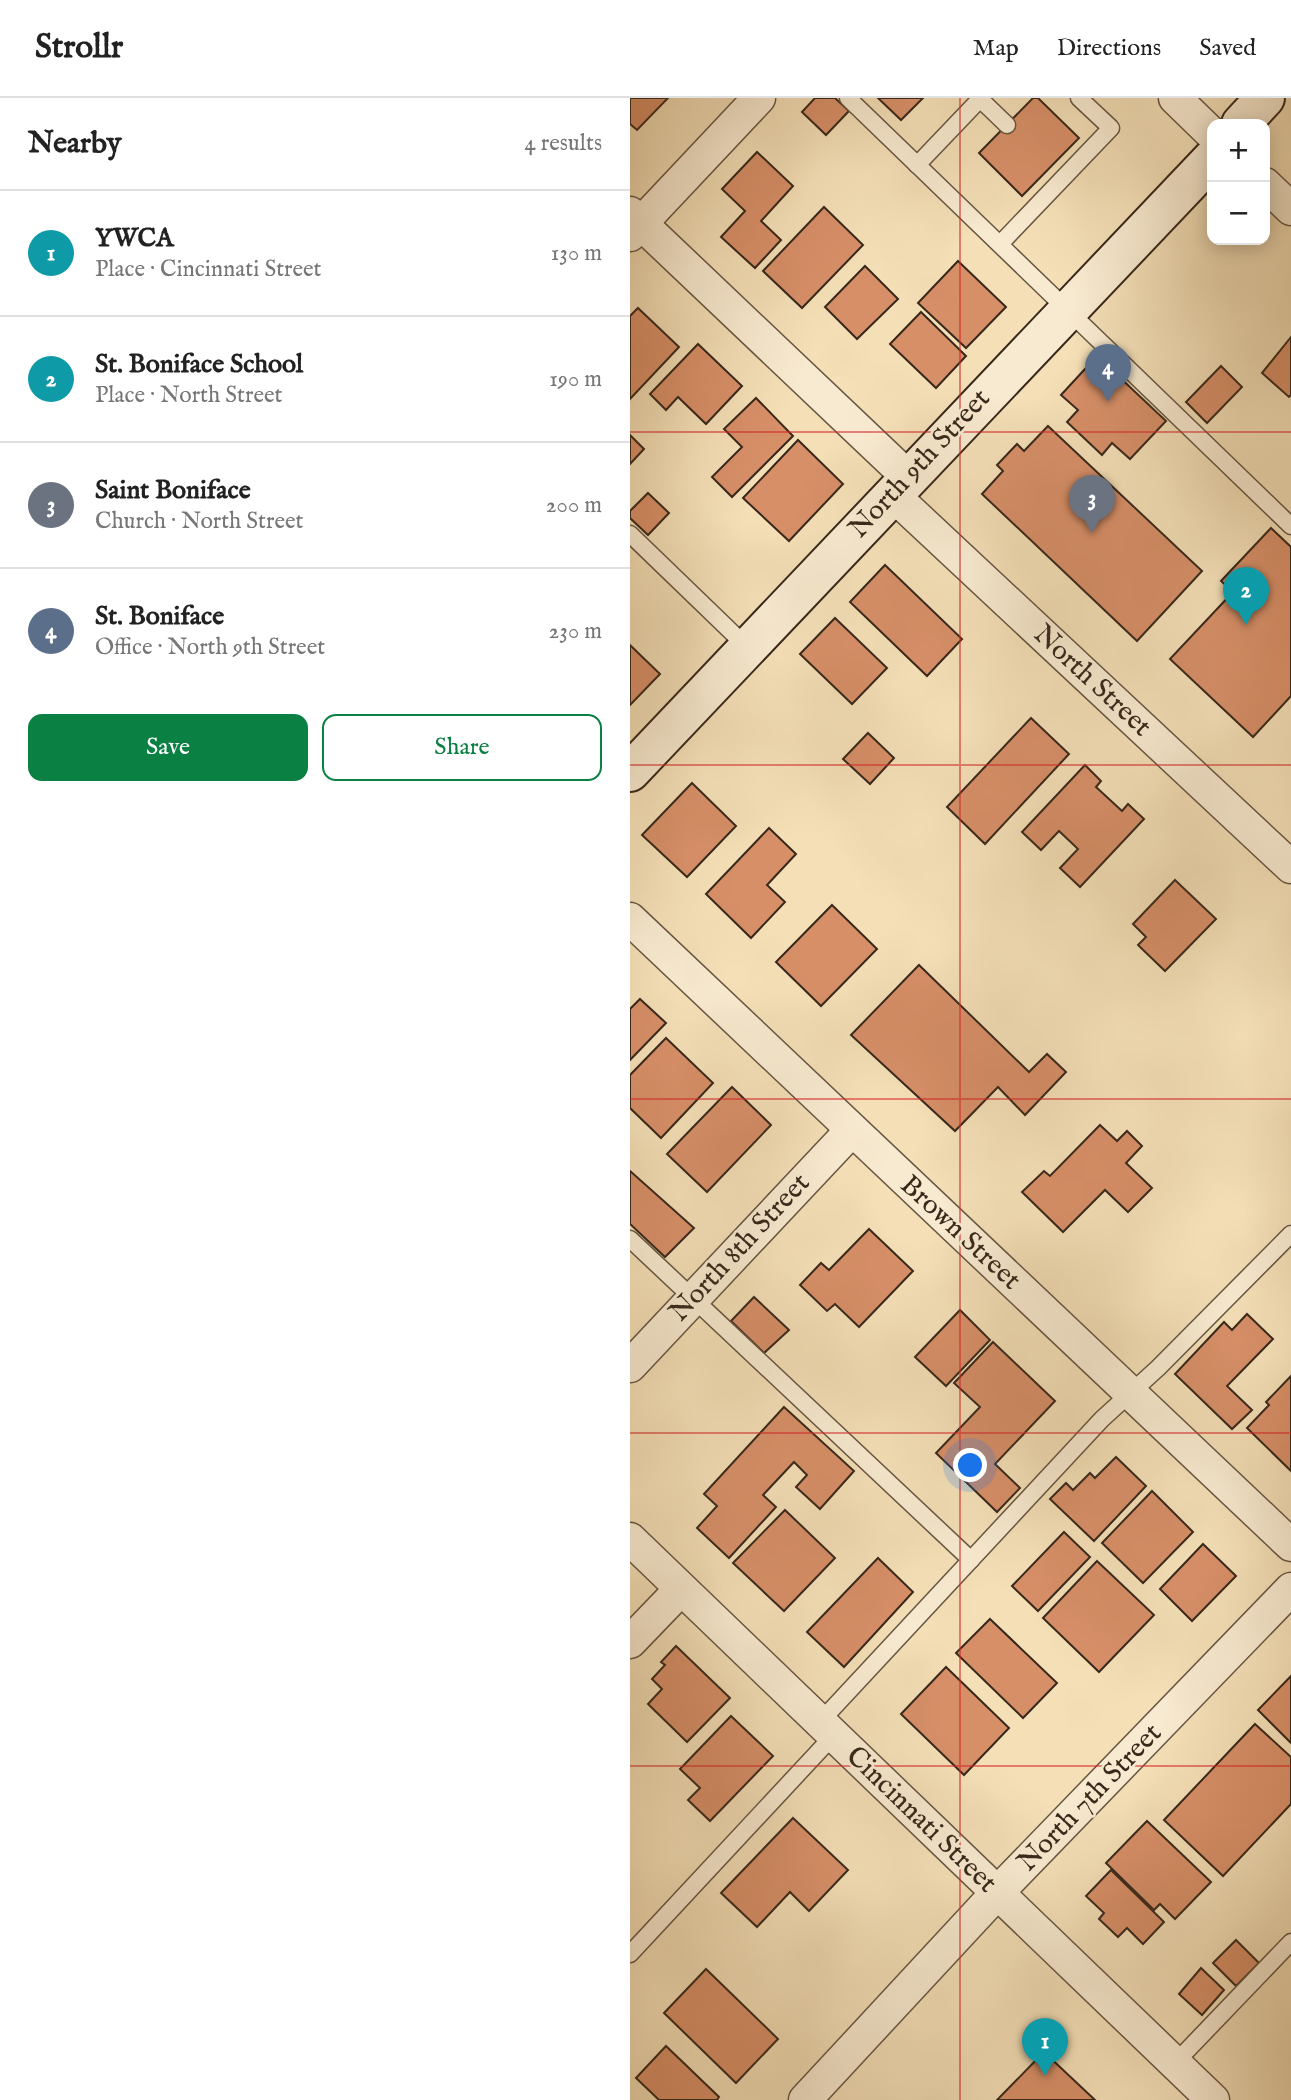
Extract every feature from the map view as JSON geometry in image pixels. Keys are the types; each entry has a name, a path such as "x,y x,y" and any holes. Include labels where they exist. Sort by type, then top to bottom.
{"main road":[{"path":"1246,119 1265,98"},
{"name":"North 9th Street","path":"630,772 746,646 1207,164"}],"street":[{"path":"633,224 759,98"},
{"path":"1175,98 1207,129"},
{"path":"1270,189 1291,209"},
{"name":"North Street","path":"633,224 1291,867"},
{"name":"Brown Street","path":"630,919 1291,1545"},
{"name":"North 8th Street","path":"630,1366 851,1130"},
{"name":"Cincinnati Street","path":"630,1539 1213,2100"},
{"path":"630,1642 681,1589"},
{"name":"North 7th Street","path":"805,2100 997,1894 1291,1589"}],"lane":[{"path":"848,98 1291,526"},
{"path":"1000,244 1111,128 1079,98"},
{"path":"916,165 980,99 1007,125"},
{"path":"1050,167 1063,179"},
{"path":"630,534 746,646"},
{"path":"630,1954 971,1560 1129,1393 1291,1234"},
{"path":"630,1239 971,1560"},
{"path":"1175,2063 1291,1941"}],"building":[{"path":"630,98 668,98 637,130 630,124"},
{"path":"815,98 835,98 849,111 826,135 802,112"},
{"path":"878,98 923,98 901,120"},
{"path":"1033,98 1038,98 1079,138 1022,196 979,153"},
{"path":"757,152 793,186 761,221 781,240 755,268 721,237 745,211 722,189"},
{"path":"824,207 863,245 802,308 763,271"},
{"path":"958,261 1006,307 966,348 918,303"},
{"path":"865,266 898,299 857,339 825,307"},
{"path":"638,308 679,347 630,399 630,316"},
{"path":"921,312 966,356 936,388 890,344"},
{"path":"1291,337 1291,395 1289,397 1262,373"},
{"path":"698,344 742,386 706,424 678,397 666,410 650,394"},
{"path":"1097,356 1166,421 1130,459 1112,443 1102,455 1067,422 1078,410 1061,395"},
{"path":"1221,366 1242,387 1207,423 1186,402"},
{"path":"756,398 793,436 732,497 712,477 742,447 724,429"},
{"path":"1048,426 1202,571 1137,641 982,494 1003,471 997,465 1017,444 1024,451"},
{"path":"630,435 644,449 630,464"},
{"path":"798,440 843,484 789,541 743,498"},
{"path":"648,493 669,513 648,535 630,518 630,511"},
{"path":"1271,528 1291,547 1291,696 1253,737 1170,659 1233,592 1221,581"},
{"path":"885,565 962,639 927,676 850,602"},
{"path":"835,618 887,668 852,704 800,654"},
{"path":"630,645 660,674 630,705"},
{"path":"1031,718 1069,754 985,844 947,807"},
{"path":"868,733 894,758 870,784 843,759"},
{"path":"1085,765 1101,781 1096,787 1122,811 1128,804 1144,819 1080,887 1060,868 1078,849 1059,831 1041,850 1022,832"},
{"path":"692,783 736,826 687,877 642,835"},
{"path":"769,828 796,854 767,885 785,902 751,938 706,894"},
{"path":"1175,880 1216,919 1165,971 1138,945 1146,937 1133,924"},
{"path":"832,905 877,949 821,1006 776,962"},
{"path":"919,965 1029,1072 1047,1054 1066,1072 1025,1115 998,1087 955,1131 851,1035"},
{"path":"640,999 666,1023 630,1060 630,1009"},
{"path":"666,1038 713,1083 661,1138 630,1108 630,1075"},
{"path":"732,1087 771,1125 707,1192 667,1154"},
{"path":"1100,1125 1117,1141 1127,1131 1142,1146 1126,1163 1152,1188 1128,1212 1105,1190 1063,1232 1022,1192 1044,1171 1050,1176"},
{"path":"630,1171 694,1228 665,1257 630,1224"},
{"path":"869,1229 913,1271 859,1327 835,1304 827,1311 800,1285 821,1263 829,1270"},
{"path":"754,1297 789,1330 764,1353 731,1321"},
{"path":"960,1310 990,1340 946,1386 915,1357"},
{"path":"1247,1314 1273,1339 1227,1386 1252,1410 1232,1429 1175,1374 1224,1322 1232,1330"},
{"path":"993,1342 1055,1401 995,1464 1020,1488 997,1512 936,1453 980,1407 954,1383"},
{"path":"1291,1376 1291,1471 1247,1428 1269,1405 1266,1402"},
{"path":"784,1407 854,1471 820,1509 796,1487 807,1475 794,1462 763,1495 776,1507 729,1558 697,1528 717,1506 704,1494"},
{"path":"1116,1457 1146,1486 1094,1541 1050,1499 1066,1483 1073,1490 1090,1473 1095,1478"},
{"path":"1152,1491 1193,1532 1143,1583 1102,1543"},
{"path":"785,1510 835,1558 784,1611 733,1563"},
{"path":"1064,1532 1090,1557 1038,1611 1012,1586"},
{"path":"1203,1544 1236,1576 1192,1621 1160,1589"},
{"path":"878,1558 913,1592 844,1667 807,1632"},
{"path":"1097,1561 1154,1615 1099,1672 1043,1618"},
{"path":"990,1619 1057,1683 1023,1718 956,1653"},
{"path":"676,1646 730,1698 687,1742 648,1704 662,1689 652,1679 665,1665 661,1662"},
{"path":"946,1667 1009,1728 964,1775 901,1714"},
{"path":"1291,1676 1291,1743 1258,1710"},
{"path":"731,1716 773,1756 710,1821 688,1800 700,1788 680,1769"},
{"path":"1255,1724 1291,1757 1291,1804 1223,1876 1164,1820"},
{"path":"793,1818 848,1870 809,1911 790,1892 757,1927 721,1893"},
{"path":"1147,1821 1211,1882 1175,1919 1160,1904 1154,1910 1106,1863"},
{"path":"1111,1870 1164,1922 1143,1944 1127,1928 1118,1937 1099,1919 1104,1913 1086,1896"},
{"path":"1236,1940 1259,1963 1236,1986 1213,1963"},
{"path":"1201,1968 1224,1990 1202,2015 1179,1994"},
{"path":"706,1969 778,2039 736,2083 664,2013"},
{"path":"666,2046 719,2097 717,2100 659,2100 636,2078"},
{"path":"1044,2052 1095,2100 997,2100"}],"place":[{"name":"St. Boniface","path":"1108,402"},
{"name":"Saint Boniface","path":"1092,533"},
{"name":"St. Boniface School","path":"1246,625"},
{"name":"YWCA","path":"1045,2076"}]}
